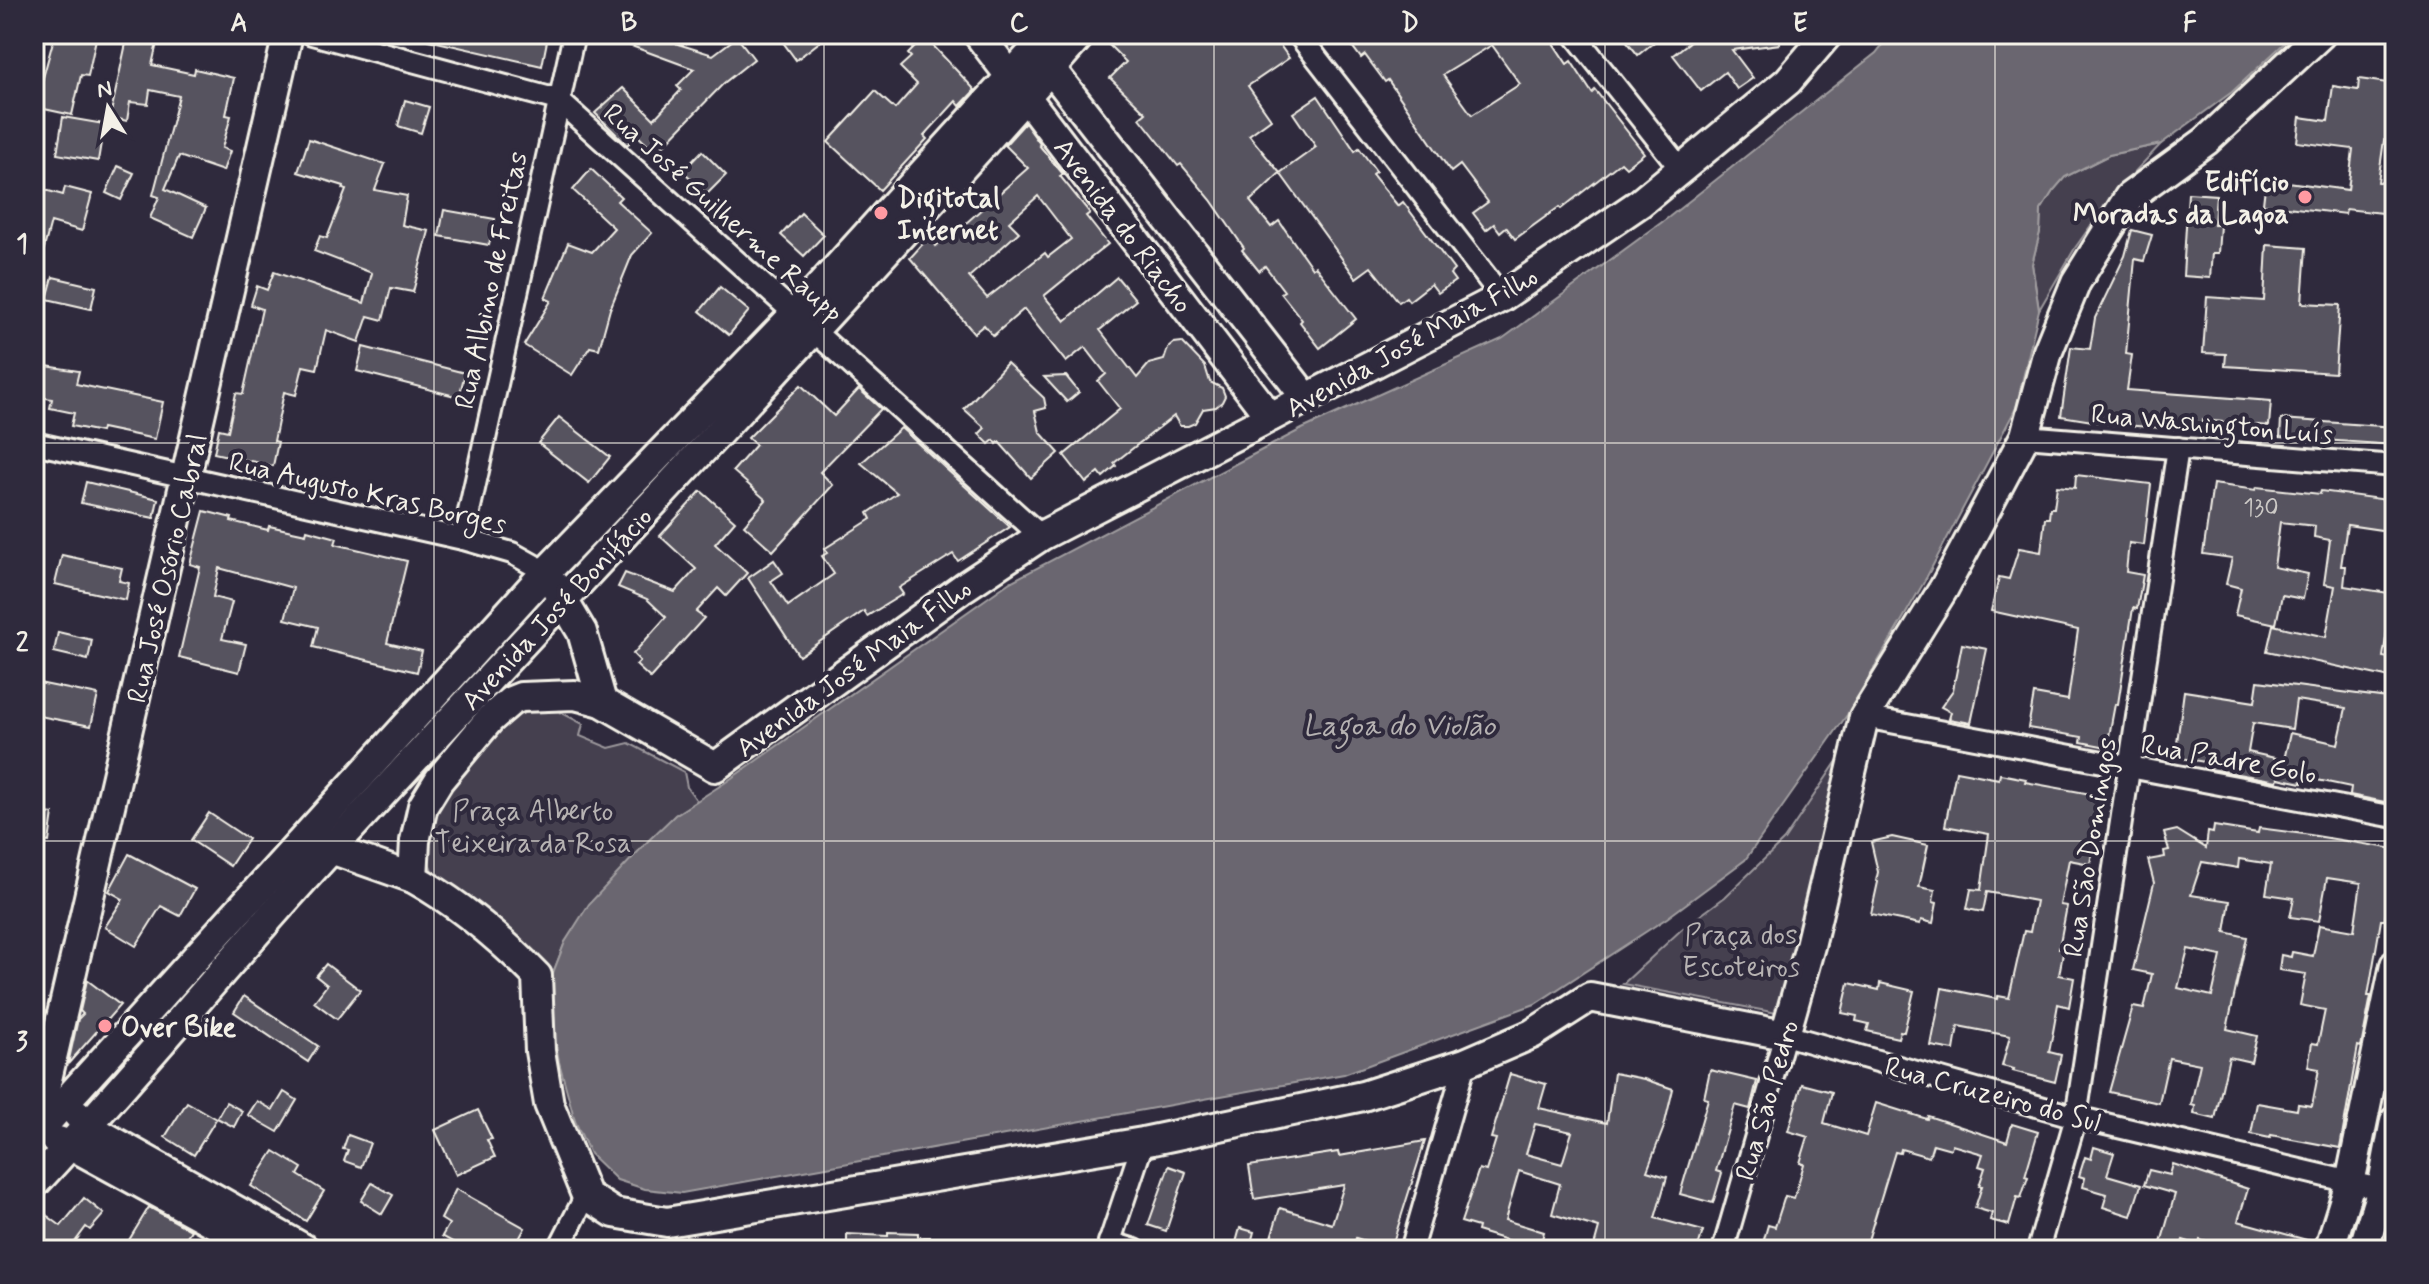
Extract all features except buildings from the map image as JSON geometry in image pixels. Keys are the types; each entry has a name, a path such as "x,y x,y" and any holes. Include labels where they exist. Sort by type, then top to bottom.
{"street":[{"name":"Rua José Osório Cabral","path":"40,1116 288,34"},
{"name":"Rua José Guilherme Raupp","path":"312,34 558,100 1041,536"},
{"name":"Rua Albino de Freitas","path":"463,539 574,34"},
{"name":"Avenida do Riacho","path":"978,34 1270,417"},
{"name":"Avenida José Bonifácio","path":"34,1184 80,1136 331,849 564,600 804,321 1018,86 1040,46 1081,34"},
{"path":"1298,34 1502,297"},
{"path":"1574,34 1680,168"},
{"name":"Avenida José Maia Filho","path":"413,878 415,841 423,806 439,780 490,719 511,701 521,697 575,695 602,702 715,767 964,587 1041,536 1502,297 1640,203 1788,81 1828,34"},
{"path":"1864,717 1944,588 2025,436 2048,351 2076,282 2129,197 2206,141 2321,34"},
{"name":"Avenida do Riacho","path":"1040,46 1307,399"},
{"name":"Avenida José Bonifácio","path":"40,1116 338,800 546,572 804,321"},
{"name":"Rua Washington Luís","path":"2025,436 2395,466"},
{"name":"Rua Augusto Kras Borges","path":"34,443 463,539 512,553 546,572"},
{"name":"Rua São Domingos","path":"2038,1250 2076,1117 2178,448"},
{"path":"546,572 582,632 602,702"},
{"name":"Rua Padre Golo","path":"1864,717 2395,817"},
{"name":"Rua São Pedro","path":"1723,1250 1810,946 1864,717"},
{"path":"338,800 359,819"},
{"path":"331,849 413,878 478,920 537,976 540,1051 549,1104 586,1195 614,1213 667,1222 1143,1142 1363,1096 1465,1063"},
{"path":"2329,1250 2350,1183 2395,965"},
{"name":"Rua Cruzeiro do Sul","path":"1465,1063 1532,1034 1590,997 1785,1035 2076,1117 2388,1191"},
{"path":"1411,1250 1465,1063"},
{"path":"40,1116 53,1140 80,1136 306,1250"},
{"path":"2363,1250 2388,1191 2395,1121"},
{"path":"80,1136 263,1250"},
{"path":"1135,1250 1108,1246 1143,1142"},
{"path":"558,1250 586,1195"}],"green space":[{"path":"2161,144 2111,197 2075,248 2039,310 2032,264 2040,232 2041,210 2053,191 2065,177 2109,155"},
{"name":"Praça Alberto Teixeira da Rosa","path":"549,706 583,724 580,736 609,748 629,743 684,772 687,787 697,801 675,815 565,942 551,978 434,876 427,857 429,807 504,714"},
{"name":"Praça dos Escoteiros","path":"1856,733 1777,1013 1623,984 1682,929 1725,897 1784,840"}],"water":[{"name":"Lagoa do Violão","path":"1891,34 2294,34 2232,92 2161,144 2109,155 2065,177 2053,191 2041,210 2040,232 2032,264 2039,310 2016,408 1923,584 1847,715 1745,860 1667,918 1535,1004 1344,1074 682,1193 645,1189 617,1180 590,1154 575,1121 559,1062 550,1008 551,978 565,942 589,904 675,815 1010,582 1302,429 1502,339 1669,217 1876,53"}],"waterway":[{"path":"1000,34 1003,37"}],"place":[{"name":"Edifício Moradas da Lagoa","path":"2305,197"},
{"name":"Digitotal Internet","path":"881,213"},
{"name":"Over Bike","path":"105,1026"}]}
